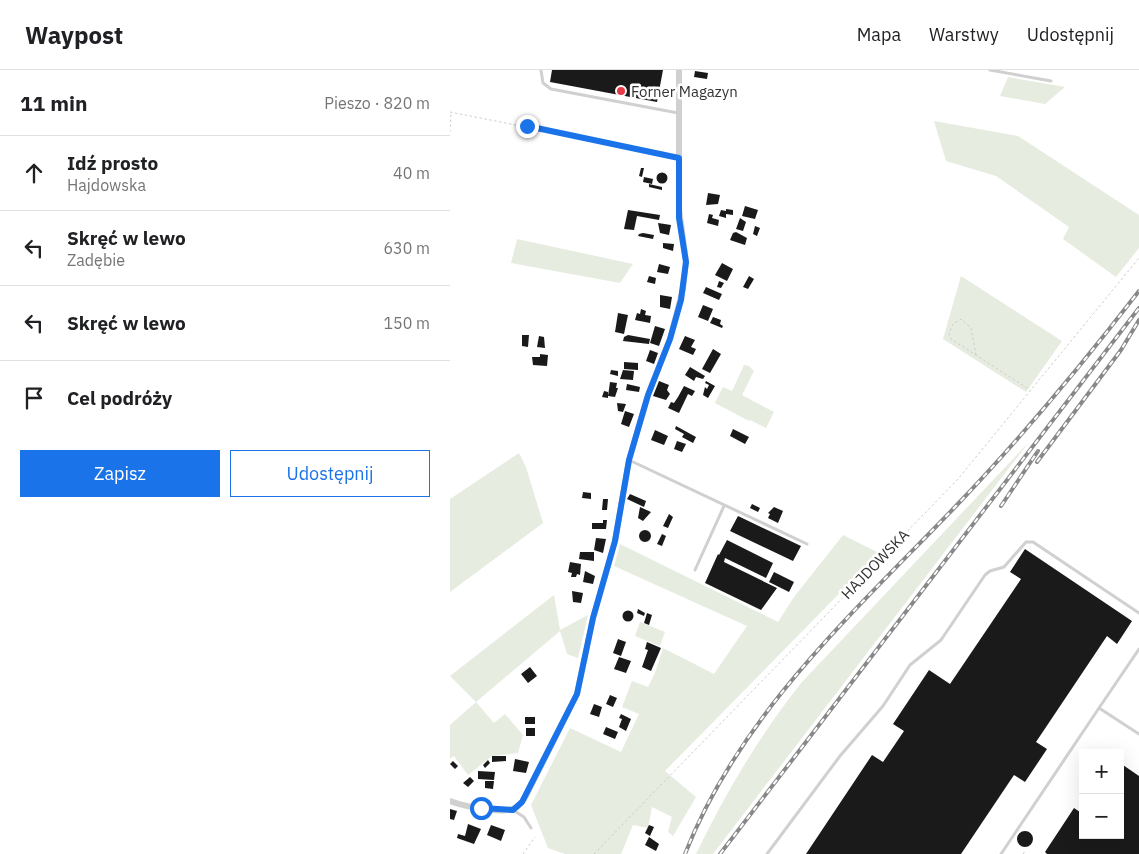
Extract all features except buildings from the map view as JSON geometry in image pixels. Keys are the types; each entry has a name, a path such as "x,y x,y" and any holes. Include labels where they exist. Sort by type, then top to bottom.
{"street":[{"path":"450,801 481,808 513,810 526,796 577,694 593,618 615,541 629,460 649,390 673,327 685,281 686,253 679,218 679,70"}],"lane":[{"path":"541,70 543,83 554,90 679,114"},
{"path":"990,70 1051,81"},
{"path":"629,460 807,544"},
{"path":"695,570 724,506"},
{"path":"767,854 840,756 883,706 910,665 941,640 985,575 990,571 1004,567 1022,544 1032,542 1139,613"},
{"path":"1001,854 1139,649"},
{"path":"1099,708 1139,734"},
{"path":"513,810 524,817 532,828"}],"path":[{"path":"450,132 450,112 679,158"},
{"name":"HAJDOWSKA","path":"594,854 958,479 1139,258"},
{"path":"976,355 971,328 961,319 952,324 949,334 951,339 1030,391"},
{"path":"523,854 535,838"},
{"path":"1023,854 1026,850"}],"shaded area":[{"path":"1008,77 1065,87 1045,104 1000,96"},
{"path":"934,121 1018,136 1139,215 1139,248 1116,277 1063,239 1069,227 996,176 946,161"},
{"path":"517,239 633,264 620,283 511,263"},
{"path":"961,276 1062,341 1026,392 943,339"},
{"path":"744,365 749,366 754,371 742,395 774,412 766,428 715,403 723,387 732,391"},
{"path":"1029,442 713,854 696,854 744,765 786,702 802,682"},
{"path":"519,453 526,467 543,523 450,592 450,499"},
{"path":"843,535 879,553 665,771 696,797 673,836 668,832 672,817 652,807 648,828 633,825 621,854 565,854 548,848 531,805 570,728 621,752 639,714 622,707 632,681 648,687 655,673 663,648 714,674 747,626 614,566 620,544 778,622 794,597"},
{"path":"554,595 560,630 588,615 578,658 567,654 560,631 476,702 450,676"},
{"path":"640,622 665,632 660,646 635,636"},
{"path":"476,702 494,723 505,714 523,735 518,753 492,756 468,775 454,756 450,759 450,725"}],"railway":[{"path":"685,854 708,803 736,756 802,668 839,626 1003,455 1073,374 1139,291"},
{"path":"720,854 1139,308"},
{"path":"1037,462 1121,350 1139,320"},
{"path":"1001,506 1038,451"}],"place":[{"name":"Forner Magazyn","path":"621,91"}],"route":[{"path":"481,808 513,810 522,802 574,702 582,675 593,618 615,541 627,468 648,395 673,327 684,289 686,272 686,253 679,218 679,158 527,126"}]}
